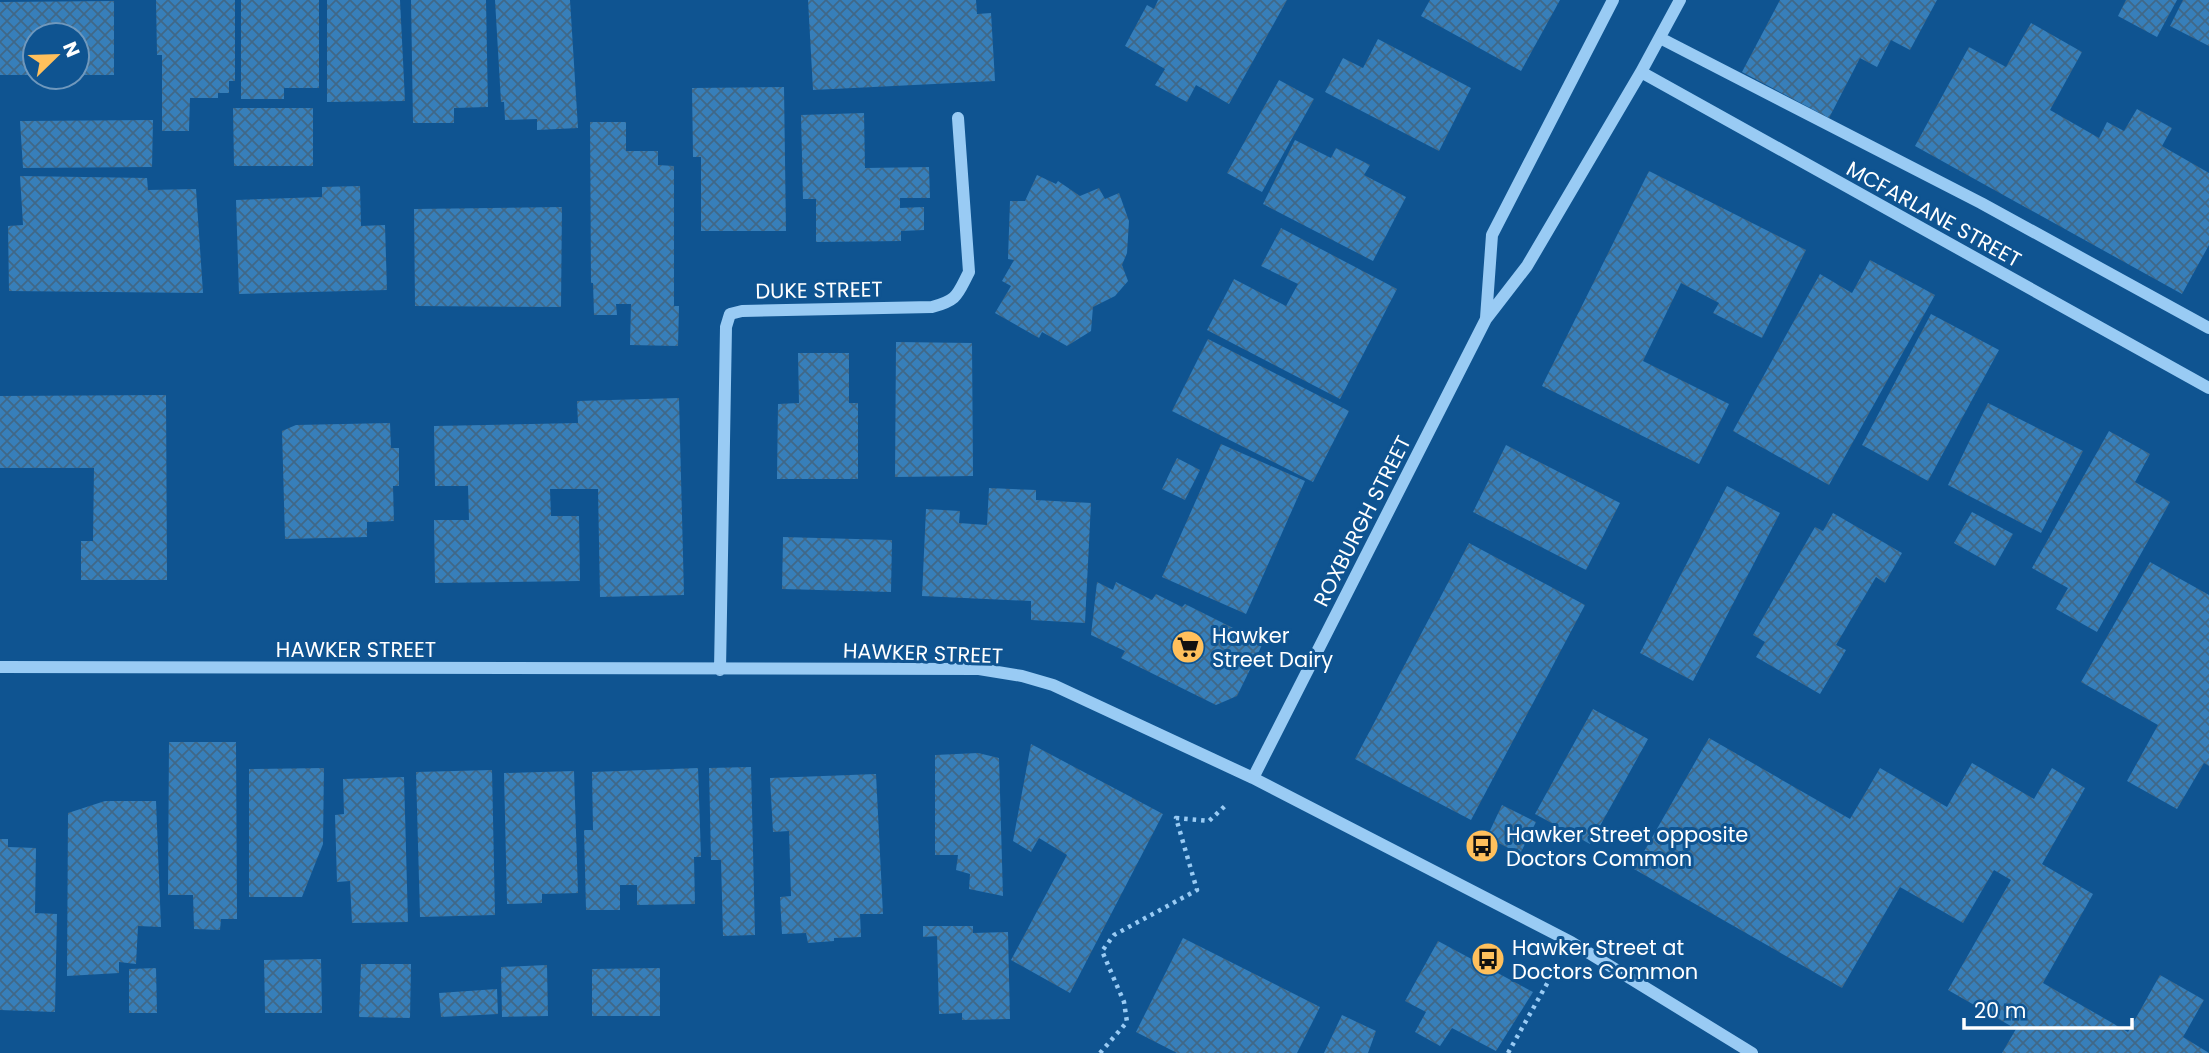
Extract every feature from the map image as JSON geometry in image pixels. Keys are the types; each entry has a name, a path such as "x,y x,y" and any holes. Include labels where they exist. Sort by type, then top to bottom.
{"street":[{"name":"ROXBURGH STREET","path":"1486,319 1493,235 1613,0"},
{"name":"ROXBURGH STREET","path":"1253,778 1486,319 1527,265 1641,72 1680,0"},
{"path":"1660,38 1981,203 2209,328"},
{"name":"MCFARLANE STREET","path":"1641,72 2209,388"},
{"name":"DUKE STREET","path":"720,670 726,327 730,314 742,311 932,307 951,302 969,272 958,118"},
{"name":"HAWKER STREET","path":"0,667 979,669 1022,676 1053,685 1253,778 1571,942 1752,1053"}],"path":[{"path":"1100,1053 1127,1022 1124,1002 1102,951 1114,935 1197,890 1176,818 1209,821 1253,778"},
{"path":"1507,1053 1571,942"}],"building":[{"path":"156,0 235,0 235,81 229,81 229,93 218,93 218,98 190,98 189,131 162,131 162,55 157,55"},
{"path":"241,0 319,0 319,88 284,88 284,99 241,99"},
{"path":"327,0 400,0 405,101 327,102"},
{"path":"411,0 486,0 488,107 454,108 454,123 413,123"},
{"path":"495,0 570,0 578,128 537,130 537,119 505,120 504,102 501,102"},
{"path":"808,0 976,0 977,14 991,13 995,81 813,90"},
{"path":"1158,0 1287,0 1229,104 1196,85 1187,102 1155,85 1165,69 1125,46 1147,5 1154,9"},
{"path":"1430,0 1560,0 1521,71 1421,16"},
{"path":"1780,0 1937,0 1910,50 1891,40 1877,67 1860,58 1829,118 1742,72"},
{"path":"2126,0 2177,0 2157,37 2118,16"},
{"path":"2183,0 2209,0 2209,46 2170,26"},
{"path":"114,1 114,75 91,75 91,21 21,21 21,75 0,75 0,2"},
{"path":"2031,23 2082,52 2050,110 2099,138 2107,122 2124,131 2137,109 2172,128 2162,146 2209,173 2209,245 2182,294 1915,146 1969,47 2006,67"},
{"path":"1378,39 1471,88 1439,151 1325,92 1343,58 1363,68"},
{"path":"1279,80 1314,99 1262,192 1227,173"},
{"path":"784,87 786,231 701,231 701,157 693,157 692,88"},
{"path":"233,108 313,108 313,166 234,166"},
{"path":"864,113 865,168 929,167 930,198 900,198 900,208 924,207 924,230 901,231 901,241 816,242 816,199 803,199 801,115"},
{"path":"153,120 152,167 23,168 20,121"},
{"path":"590,122 626,122 626,151 658,151 658,165 674,166 674,306 679,306 678,346 630,345 631,304 616,304 617,315 594,315 591,283"},
{"path":"1295,140 1331,158 1336,148 1370,165 1364,175 1406,197 1373,261 1263,204"},
{"path":"1649,171 1806,250 1762,338 1713,313 1719,303 1681,283 1643,361 1729,404 1699,464 1542,386"},
{"path":"1037,175 1056,184 1058,181 1080,196 1099,188 1105,199 1119,193 1129,221 1127,253 1122,265 1128,281 1115,296 1093,307 1091,331 1067,346 1042,332 1039,338 995,313 1011,286 1002,281 1014,260 1008,259 1010,201 1025,201"},
{"path":"20,176 147,178 148,190 196,189 203,293 9,291 8,226 23,225"},
{"path":"360,186 361,226 385,225 387,290 239,294 236,200 322,197 322,187"},
{"path":"562,207 561,307 415,306 414,209"},
{"path":"1281,228 1397,289 1340,399 1207,330 1234,279 1286,306 1298,284 1261,266"},
{"path":"1870,260 1935,295 1829,485 1733,431 1820,274 1852,293"},
{"path":"1931,314 1999,350 1928,481 1862,445"},
{"path":"1208,339 1349,411 1313,482 1172,411"},
{"path":"896,342 972,343 973,476 895,477"},
{"path":"798,353 849,353 849,403 858,403 858,479 777,479 778,404 799,403"},
{"path":"166,395 167,580 81,580 81,541 93,541 94,468 0,468 0,396"},
{"path":"679,398 684,595 600,597 598,489 550,489 551,516 579,516 580,581 435,583 434,520 469,520 468,486 435,486 434,426 578,423 577,401"},
{"path":"1988,403 2083,451 2041,533 1948,485"},
{"path":"390,423 391,448 399,448 399,486 393,486 394,521 367,522 367,537 285,539 282,431 296,425"},
{"path":"2109,431 2150,454 2135,482 2170,502 2097,632 2056,609 2068,588 2032,568"},
{"path":"1221,444 1305,481 1246,614 1162,577"},
{"path":"1506,445 1620,503 1586,570 1473,512"},
{"path":"1177,458 1200,470 1185,500 1162,489"},
{"path":"1727,486 1780,513 1693,681 1640,653"},
{"path":"989,488 1036,490 1036,500 1091,503 1085,623 1031,620 1031,601 922,596 926,509 960,511 959,523 987,525"},
{"path":"1972,512 2013,534 1995,566 1954,543"},
{"path":"1833,513 1902,553 1885,583 1876,577 1836,645 1846,650 1820,694 1756,657 1765,642 1753,635 1815,527 1823,531"},
{"path":"783,537 892,540 891,592 782,589"},
{"path":"1469,543 1585,605 1471,820 1355,759"},
{"path":"2150,562 2209,595 2209,766 2204,763 2177,809 2127,781 2158,725 2081,682"},
{"name":"Hawker Street Dairy","path":"1097,582 1113,590 1116,582 1152,600 1156,594 1182,607 1185,604 1263,643 1237,696 1216,705 1121,658 1125,651 1091,635"},
{"path":"1593,709 1648,739 1590,844 1535,814"},
{"path":"1709,738 1850,819 1880,768 1947,807 1972,763 2034,799 2052,768 2085,788 2042,864 2093,894 2043,983 2128,1032 2160,975 2204,1000 2183,1037 2209,1053 2002,1053 2016,1029 1948,990 2011,880 1994,870 1963,923 1900,887 1842,988 1634,869"},
{"path":"169,742 236,742 237,919 221,919 220,930 194,929 193,895 168,895"},
{"path":"1031,744 1163,814 1070,993 1011,960 1067,855 1039,838 1031,852 1013,841"},
{"path":"978,753 999,758 1003,896 969,889 970,874 956,870 958,855 935,855 935,755"},
{"path":"751,767 755,935 723,936 721,860 711,860 709,768"},
{"path":"324,768 323,844 302,897 249,897 249,769"},
{"path":"698,768 701,857 694,857 695,904 637,905 637,885 620,885 620,910 586,910 584,830 593,830 592,772"},
{"path":"492,770 495,915 420,917 416,772"},
{"path":"574,771 578,893 542,894 542,903 507,904 504,773"},
{"path":"876,774 883,914 860,914 861,937 808,943 806,933 782,934 780,897 791,896 789,831 773,832 770,778"},
{"path":"404,777 408,922 352,923 350,881 337,882 335,815 344,814 343,779"},
{"path":"105,801 156,801 161,927 138,926 136,964 119,962 119,973 67,976 68,813"},
{"path":"1502,805 1536,822 1520,854 1487,837"},
{"path":"0,839 8,839 8,847 36,848 35,913 57,914 55,1012 0,1010"},
{"path":"923,926 973,926 973,933 1008,932 1010,1019 962,1020 962,1013 939,1014 937,936 923,937"},
{"path":"1183,938 1320,1007 1297,1053 1177,1053 1136,1032"},
{"path":"1438,941 1533,992 1496,1051 1452,1028 1440,1046 1415,1032 1426,1012 1405,1001"},
{"path":"321,959 322,1013 265,1013 264,960"},
{"path":"361,964 411,964 410,1018 359,1017"},
{"path":"547,965 548,1016 502,1017 501,967"},
{"path":"156,968 157,1013 129,1013 129,969"},
{"path":"660,968 660,1016 592,1016 592,969"},
{"path":"497,989 498,1014 441,1017 439,993"},
{"path":"1342,1015 1376,1031 1368,1053 1324,1053"}],"place":[{"name":"Hawker Street Dairy","path":"1188,647"},
{"name":"Hawker Street opposite Doctors Common","path":"1482,846"},
{"name":"Hawker Street at Doctors Common","path":"1488,959"}]}
